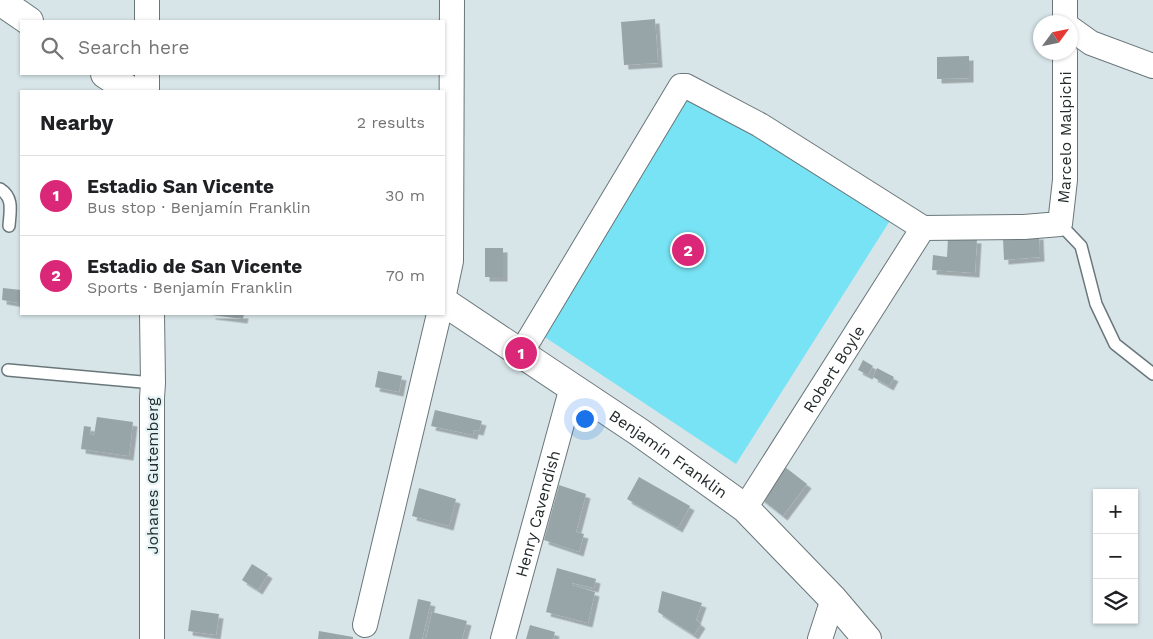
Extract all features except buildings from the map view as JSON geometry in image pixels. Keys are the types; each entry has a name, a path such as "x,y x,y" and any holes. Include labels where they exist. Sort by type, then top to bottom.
{"street":[{"path":"147,0 147,20"},
{"path":"445,289 451,260 452,0"},
{"path":"1065,15 1066,0"},
{"path":"3,2 28,20"},
{"path":"1078,34 1091,43 1153,66"},
{"name":"Marcelo Malpichi","path":"1060,224 1065,180 1065,60"},
{"path":"107,75 129,90"},
{"path":"147,75 147,90"},
{"path":"521,353 681,86 686,86 760,125 923,228 1024,227 1060,224"},
{"name":"Robert Boyle","path":"745,508 923,228"},
{"name":"Benjamín Franklin","path":"445,303 639,432 745,508 832,599 867,639"},
{"name":"Johanes Gutemberg","path":"152,315 152,639"},
{"path":"365,625 439,315"},
{"name":"Henry Cavendish","path":"503,639 572,387"},
{"path":"820,639 832,599"}],"lane":[{"path":"0,189 6,193 11,202 9,226"},
{"path":"1060,224 1081,246 1096,304 1115,344 1153,374"},
{"path":"8,370 153,383"}],"shaded area":[{"path":"675,82 891,219 736,464 525,324"}],"place":[{"name":"Estadio de San Vicente","path":"688,250"},
{"name":"Estadio San Vicente","path":"521,353"}]}
